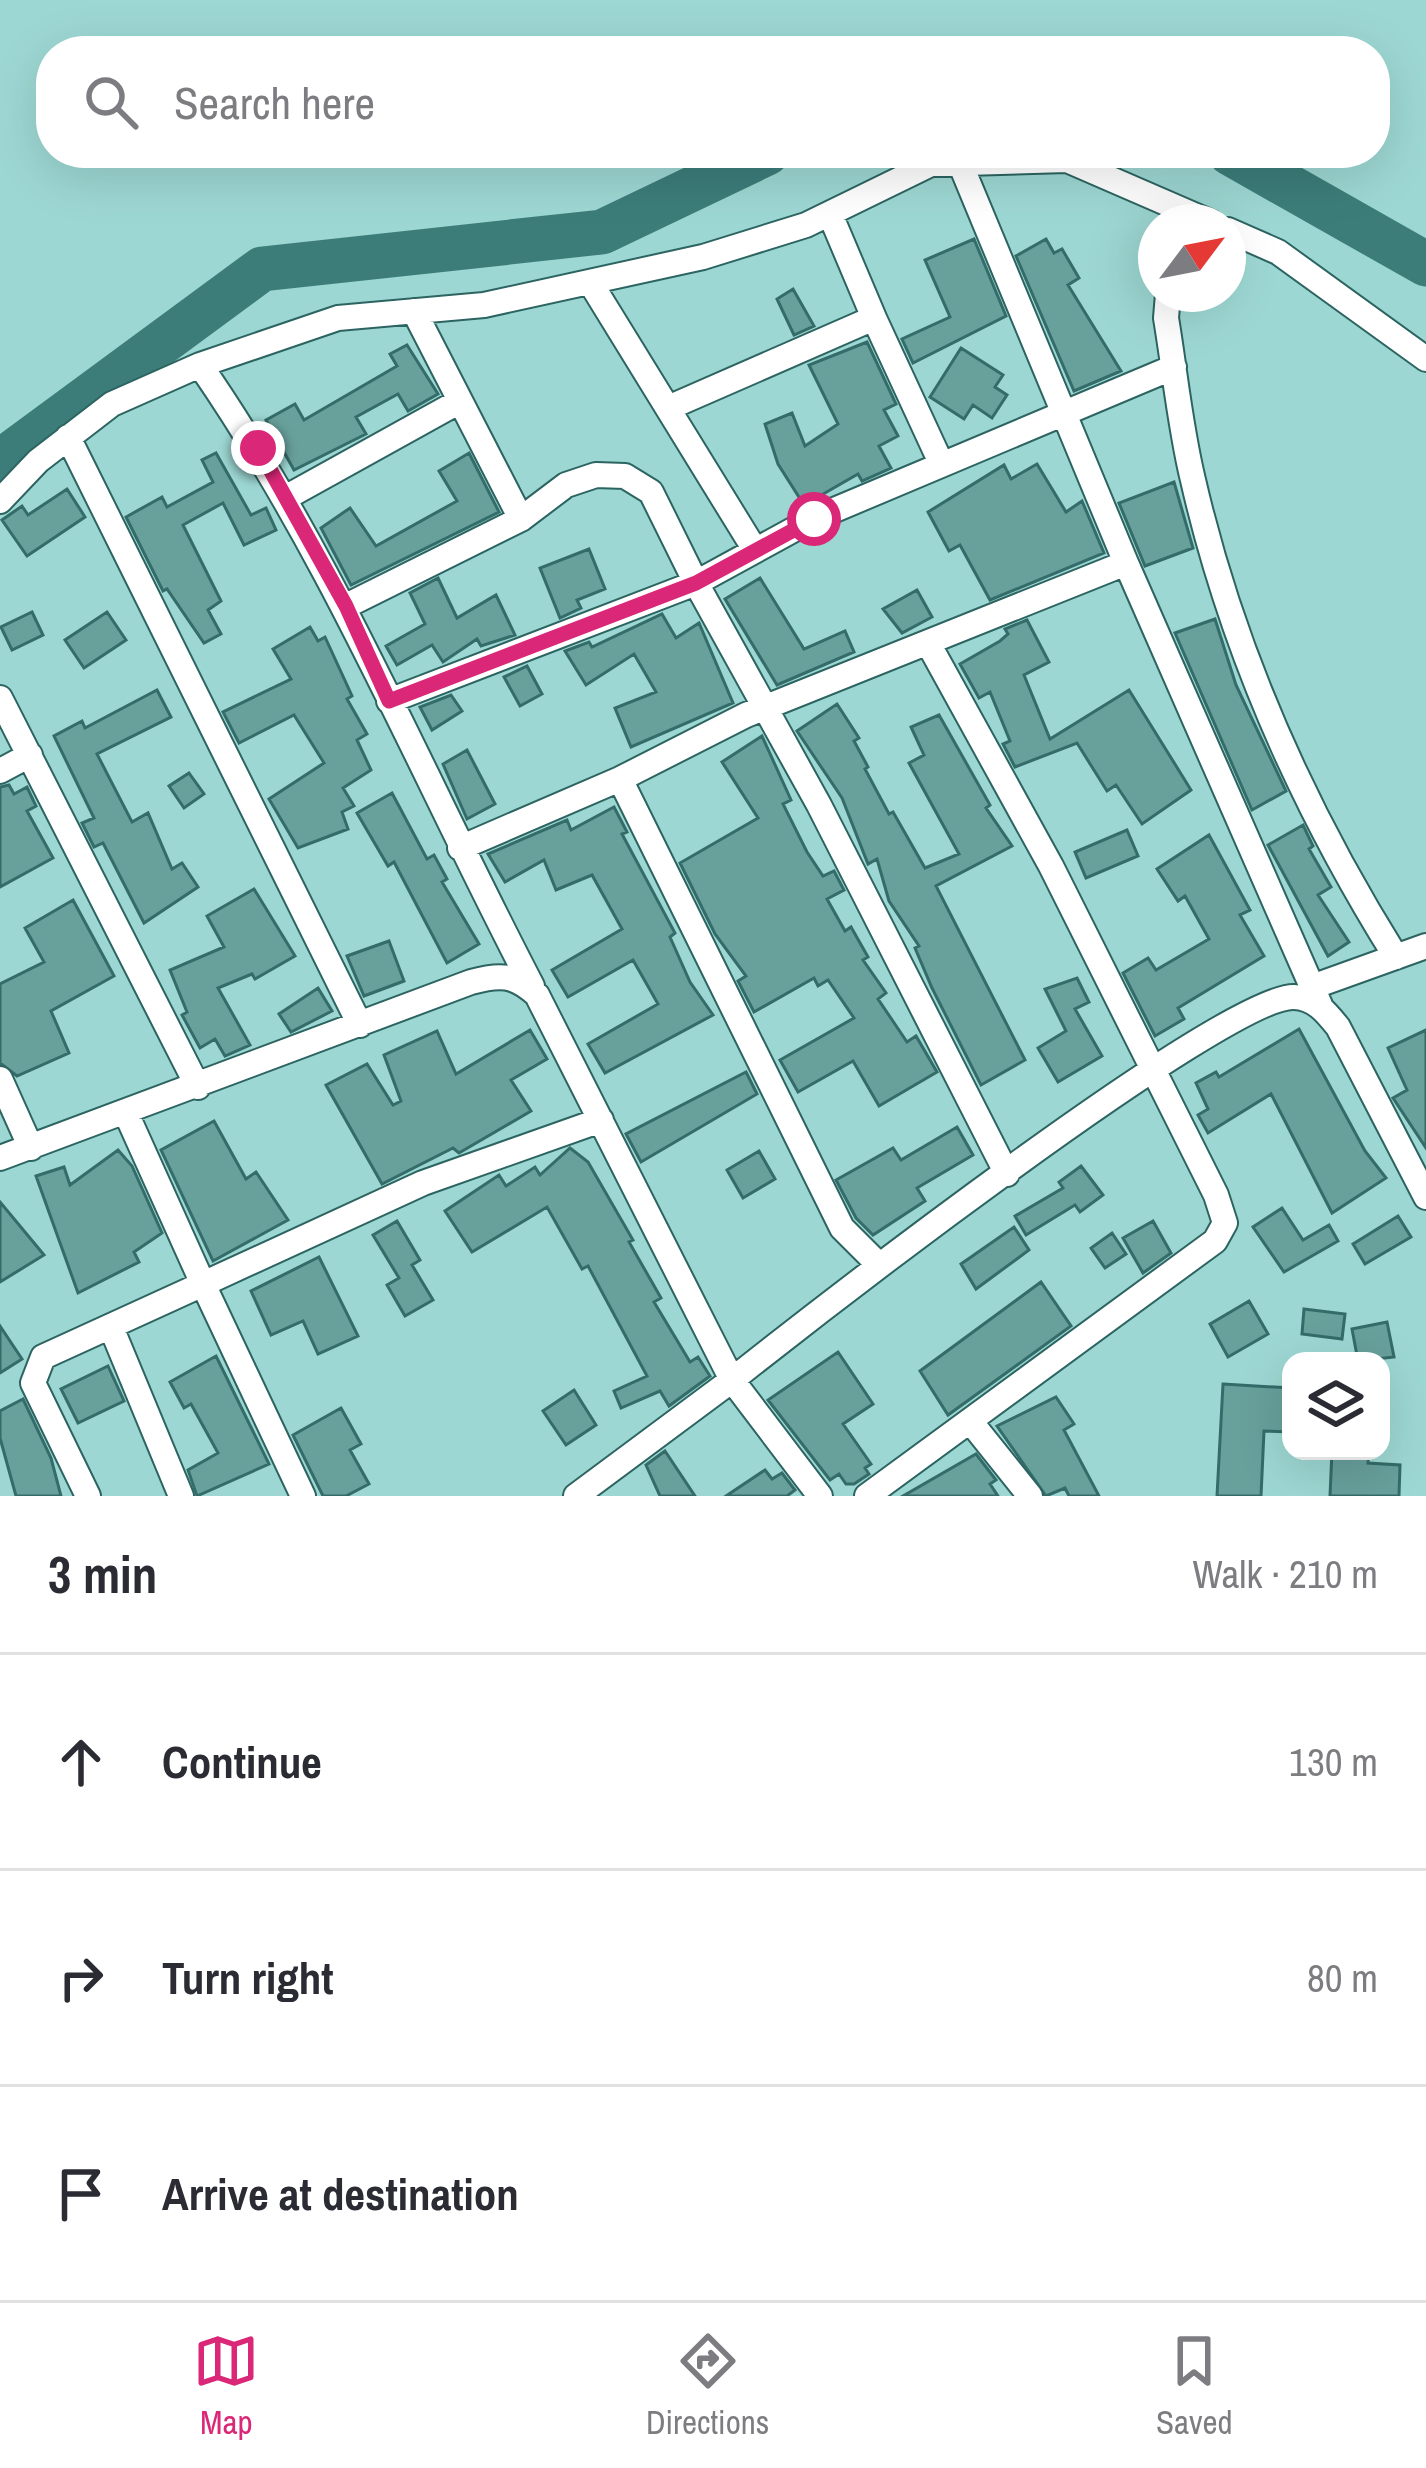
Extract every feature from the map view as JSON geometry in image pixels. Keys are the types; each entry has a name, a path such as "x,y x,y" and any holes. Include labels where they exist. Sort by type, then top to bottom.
{"street":[{"path":"0,501 68,437 112,404 200,364 338,317 484,305 703,256 830,214 923,168"},
{"path":"962,168 1126,563 1316,996 1338,1027 1426,1198"},
{"path":"1083,168 1154,204"},
{"path":"830,214 941,463"},
{"path":"1246,238 1278,252 1426,359"},
{"path":"590,282 755,550"},
{"path":"414,311 520,519"},
{"path":"1169,312 1192,479 1238,633 1289,765 1396,957"},
{"path":"668,408 874,318"},
{"path":"200,364 346,606 460,848 732,1380 820,1496"},
{"path":"389,701 696,583 755,550 941,463 1174,367"},
{"path":"285,498 460,400"},
{"path":"68,437 360,1025"},
{"path":"346,606 520,519 566,484 596,475 625,476 651,492 1007,1174"},
{"path":"460,848 620,779 765,708 1126,563"},
{"path":"867,1496 1215,1241 1225,1222 1051,866 928,643"},
{"path":"0,698 198,1087"},
{"path":"0,771 30,755"},
{"path":"620,779 842,1228 878,1264"},
{"path":"576,1496 878,1264 1154,1072 1283,999 1316,996 1426,946"},
{"path":"0,1158 497,975 519,978 537,995"},
{"path":"0,1079 31,1148"},
{"path":"126,1113 303,1496"},
{"path":"88,1496 32,1375 43,1357 423,1183 601,1120"},
{"path":"111,1327 181,1496"},
{"path":"970,1420 1030,1496"}],"building":[{"path":"974,239 1006,316 913,363 902,339 950,317 925,260"},
{"path":"1046,239 1054,253 1062,249 1079,278 1068,285 1121,371 1074,391 1016,256"},
{"path":"793,289 814,326 794,335 777,299"},
{"path":"867,342 896,404 884,410 898,436 879,446 891,468 862,481 858,474 804,505 778,464 765,424 792,413 805,446 838,424 809,365"},
{"path":"407,345 438,394 408,411 398,394 356,417 366,434 294,470 266,420 295,404 304,420 397,366 390,354"},
{"path":"961,348 1003,375 995,387 1007,395 992,418 973,405 964,419 930,397"},
{"path":"216,453 251,515 266,508 276,530 244,545 223,503 183,525 221,601 208,610 221,634 204,643 167,589 163,591 126,517 162,497 167,507 213,482 202,460"},
{"path":"469,453 499,512 351,585 321,528 350,508 376,546 457,501 439,471"},
{"path":"1037,464 1066,512 1082,501 1104,553 990,600 960,545 949,551 928,512 1004,465 1011,479"},
{"path":"1174,482 1193,548 1145,566 1119,503"},
{"path":"67,489 85,517 27,556 2,520 22,506 28,515"},
{"path":"589,549 605,589 577,600 581,608 560,618 540,568"},
{"path":"438,578 457,618 496,595 515,635 481,646 477,639 443,662 432,645 397,665 386,646 425,624 410,593"},
{"path":"760,578 804,649 845,631 854,652 777,685 725,599"},
{"path":"917,590 932,617 902,633 883,609"},
{"path":"32,612 43,635 12,650 1,627"},
{"path":"107,612 126,640 84,668 65,640"},
{"path":"662,614 676,638 699,623 733,703 631,747 615,708 656,692 634,654 586,685 565,651 589,642 592,647"},
{"path":"1215,619 1236,685 1286,791 1252,810 1175,633"},
{"path":"1027,620 1049,662 1024,675 1050,739 1129,690 1191,790 1142,824 1116,785 1107,791 1077,743 1015,767 1003,744 1010,741 990,692 979,698 960,664 1000,641 1008,634 1005,629"},
{"path":"310,627 318,641 325,637 352,696 347,699 367,734 357,740 371,770 343,788 354,806 342,812 348,829 298,848 269,799 324,763 294,715 239,743 223,712 291,679 273,649"},
{"path":"527,666 542,694 520,706 504,677"},
{"path":"157,690 171,717 97,754 132,822 148,813 172,869 182,863 198,887 144,923 103,843 94,847 82,823 94,818 54,736 82,721 85,728"},
{"path":"451,695 462,711 432,730 420,707"},
{"path":"837,704 859,738 854,741 865,769 889,814 893,812 925,868 959,854 909,763 924,755 911,727 939,715 990,805 986,808 1012,846 936,886 1025,1060 981,1085 932,988 915,948 919,946 889,901 877,859 868,864 842,798 797,731"},
{"path":"762,736 791,800 783,804 807,852 823,876 834,871 844,890 827,899 845,931 851,927 868,957 863,960 886,993 878,999 907,1042 916,1036 937,1072 879,1106 853,1061 798,1092 780,1060 854,1018 828,980 818,986 814,978 754,1012 738,981 746,976 715,934 680,863 758,818 722,762"},
{"path":"467,750 495,804 467,819 443,764"},
{"path":"189,773 204,794 184,808 169,786"},
{"path":"9,785 14,794 27,787 36,806 27,811 53,858 0,887 0,787"},
{"path":"392,793 427,859 434,855 447,879 442,882 479,944 447,963 394,862 388,866 357,813"},
{"path":"614,807 627,832 622,834 675,933 670,937 690,982 713,1015 605,1073 588,1044 658,1004 633,960 568,997 552,970 622,929 592,875 556,890 544,860 505,882 488,854 567,820 571,830"},
{"path":"1303,825 1313,846 1309,849 1331,887 1318,895 1349,942 1328,956 1268,845"},
{"path":"1127,830 1138,856 1086,878 1075,852"},
{"path":"1209,835 1250,910 1240,915 1264,956 1178,1008 1184,1019 1155,1036 1123,973 1148,958 1156,970 1209,939 1185,896 1178,901 1157,869"},
{"path":"254,889 295,956 255,979 252,974 218,988 250,1045 225,1056 215,1039 200,1048 182,1015 187,1012 170,970 224,947 207,916"},
{"path":"73,900 114,976 51,1011 69,1053 17,1076 0,1063 0,984 44,962 25,928"},
{"path":"389,941 404,981 364,996 347,956"},
{"path":"1077,978 1089,1002 1075,1009 1102,1056 1058,1082 1038,1048 1066,1031 1045,989"},
{"path":"318,988 332,1011 291,1032 279,1014"},
{"path":"1299,1029 1365,1151 1386,1178 1332,1213 1271,1094 1208,1133 1198,1115 1208,1109 1196,1083 1216,1072 1219,1077"},
{"path":"530,1030 547,1059 511,1080 531,1111 459,1153 453,1148 382,1184 326,1085 367,1064 393,1105 401,1101 384,1055 437,1031 456,1074"},
{"path":"1426,1030 1426,1148 1393,1098 1407,1090 1388,1048"},
{"path":"746,1072 757,1094 641,1162 626,1134"},
{"path":"214,1121 246,1179 256,1172 288,1220 213,1261 161,1150"},
{"path":"957,1127 973,1155 917,1188 925,1201 873,1235 856,1218 836,1180 893,1148 901,1160"},
{"path":"570,1148 588,1162 633,1240 629,1242 661,1298 654,1302 690,1362 698,1357 710,1376 669,1406 660,1391 621,1408 614,1391 647,1376 588,1266 582,1269 547,1207 472,1252 445,1211 499,1175 506,1186 535,1167 540,1175"},
{"path":"118,1150 132,1166 162,1233 134,1252 139,1262 78,1293 36,1176 64,1167 70,1185"},
{"path":"759,1151 775,1179 743,1198 727,1170"},
{"path":"1081,1166 1103,1195 1080,1212 1075,1205 1026,1235 1015,1216 1063,1188 1059,1182"},
{"path":"0,1202 44,1255 0,1282"},
{"path":"1282,1208 1303,1240 1329,1225 1338,1241 1284,1272 1253,1227"},
{"path":"1398,1216 1411,1237 1365,1264 1353,1244"},
{"path":"397,1221 420,1260 412,1265 433,1300 405,1316 387,1285 399,1278 373,1235"},
{"path":"1153,1221 1171,1253 1143,1273 1123,1238"},
{"path":"1014,1227 1029,1250 976,1289 961,1264"},
{"path":"1112,1233 1126,1254 1105,1268 1091,1248"},
{"path":"319,1257 358,1336 318,1354 303,1321 271,1335 251,1291"},
{"path":"1041,1282 1071,1326 948,1415 920,1371"},
{"path":"1249,1301 1268,1334 1228,1357 1210,1324"},
{"path":"1304,1309 1345,1314 1342,1339 1302,1334"},
{"path":"1387,1322 1394,1357 1390,1352 1356,1352 1352,1329"},
{"path":"0,1326 22,1359 0,1373"},
{"path":"838,1352 873,1404 843,1424 871,1464 865,1468 869,1474 854,1484 846,1484 839,1474 830,1480 768,1400"},
{"path":"216,1356 269,1464 197,1496 188,1470 218,1453 191,1404 184,1408 170,1382"},
{"path":"108,1366 124,1401 78,1423 61,1389"},
{"path":"1223,1384 1282,1387 1282,1432 1264,1431 1261,1496 1217,1496"},
{"path":"574,1390 596,1425 566,1445 543,1411"},
{"path":"1056,1397 1074,1424 1064,1430 1099,1496 1069,1496 1065,1488 1046,1496 997,1426"},
{"path":"23,1399 51,1458 61,1496 16,1496 0,1438 0,1411"},
{"path":"341,1408 361,1444 350,1450 369,1484 346,1496 323,1496 293,1435"},
{"path":"665,1451 695,1496 660,1496 646,1465"},
{"path":"976,1454 996,1480 990,1484 998,1496 903,1496"},
{"path":"1332,1460 1400,1465 1399,1496 1330,1496"},
{"path":"765,1470 772,1479 782,1473 795,1490 787,1496 726,1496"}],"waterway":[{"path":"0,462 262,269 602,232 736,168"},
{"path":"1256,168 1426,264"}],"route":[{"path":"258,448 346,606 389,701 696,583 814,519"}]}
